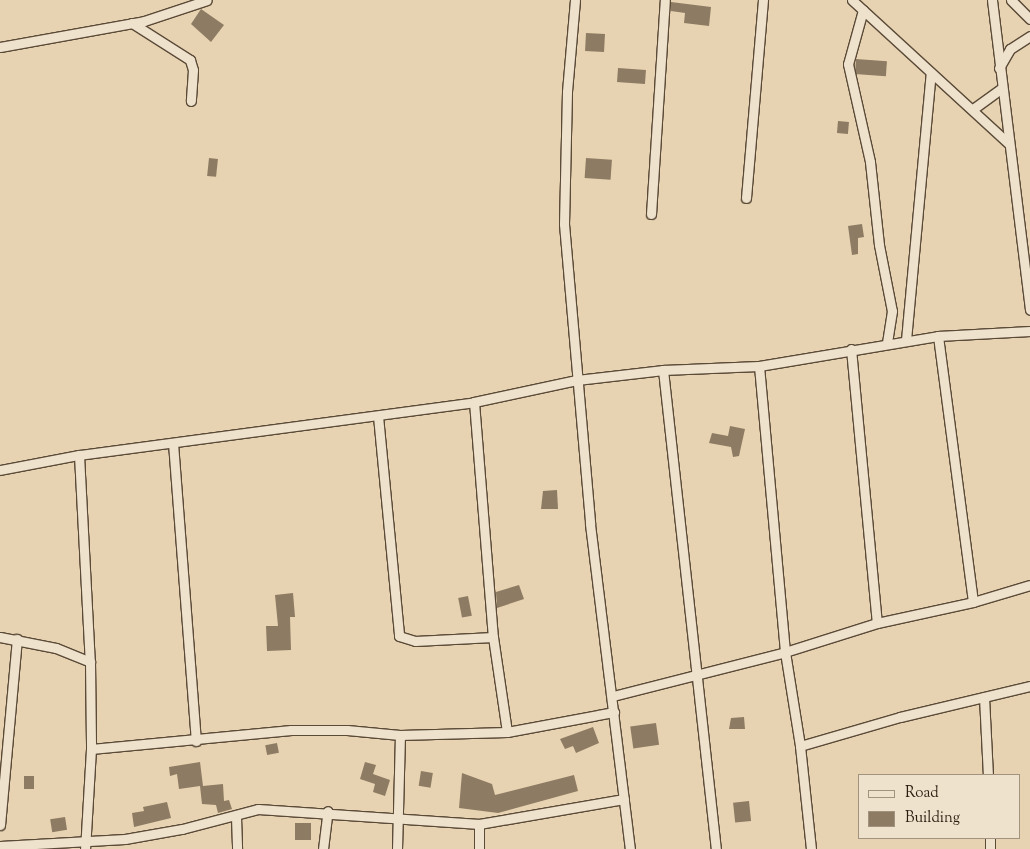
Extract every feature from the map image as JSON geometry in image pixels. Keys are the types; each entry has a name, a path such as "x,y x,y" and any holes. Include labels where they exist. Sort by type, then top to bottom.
{"street":[{"path":"0,46 132,23 207,0"},
{"path":"575,0 567,92 564,224 590,524 613,696 630,849"},
{"path":"651,214 665,0"},
{"path":"746,198 763,0"},
{"path":"852,0 1008,143"},
{"path":"992,0 1008,143 1030,310"},
{"path":"1012,0 1030,19"},
{"path":"863,10 848,64 870,162 879,246 891,302 892,324 887,343"},
{"path":"132,23 190,60 193,70 191,101"},
{"path":"1000,68 1010,49 1030,36"},
{"path":"906,340 931,73"},
{"path":"973,109 1002,88"},
{"path":"0,470 79,455 474,402 578,380 663,370 759,366 906,340 938,336 1030,331"},
{"path":"938,336 973,602"},
{"path":"852,349 878,622"},
{"path":"759,366 786,652 800,746 811,849"},
{"path":"663,370 695,675 716,849"},
{"path":"474,402 493,638 506,732"},
{"path":"378,416 399,636 414,641 493,638"},
{"path":"173,443 196,741"},
{"path":"79,455 90,662 91,749 85,849"},
{"path":"613,696 786,652 878,622 973,602 1030,585"},
{"path":"0,636 56,648 90,662"},
{"path":"0,825 17,639"},
{"path":"800,746 900,717 1030,686"},
{"path":"984,698 988,774"},
{"path":"91,749 196,741 291,730 347,730 400,735 506,732 614,712"},
{"path":"396,849 400,735"},
{"path":"0,846 85,839 125,839 236,817 258,809 328,811 479,824 624,799"},
{"path":"323,849 328,811"},
{"path":"236,817 237,849"},
{"path":"479,824 479,849"}],"building":[{"path":"671,2 711,7 709,26 684,23 685,13 671,11"},
{"path":"201,9 224,25 211,42 191,24"},
{"path":"586,33 605,34 604,52 585,51"},
{"path":"856,59 887,61 886,76 855,74"},
{"path":"618,68 646,70 645,84 617,82"},
{"path":"838,121 849,122 848,134 837,133"},
{"path":"209,158 218,159 216,177 207,176"},
{"path":"586,158 612,160 611,180 585,178"},
{"path":"862,224 864,237 858,238 858,254 852,255 848,226"},
{"path":"730,426 745,429 739,456 733,457 731,447 709,443 712,433 728,436"},
{"path":"557,490 558,509 541,509 543,491"},
{"path":"519,585 524,599 497,608 496,592"},
{"path":"293,593 295,617 290,617 291,650 267,651 266,626 278,626 275,595"},
{"path":"468,596 472,616 462,618 458,598"},
{"path":"744,717 745,729 729,729 731,718"},
{"path":"656,723 659,745 633,748 630,727"},
{"path":"593,727 599,743 576,753 573,746 565,749 560,739"},
{"path":"277,743 279,753 267,755 265,745"},
{"path":"200,762 203,786 223,784 224,801 229,800 232,809 218,813 216,805 202,804 200,786 179,789 177,774 170,776 169,767"},
{"path":"365,762 376,765 373,774 390,780 385,796 373,792 375,784 360,779"},
{"path":"421,771 433,773 431,788 419,786"},
{"path":"462,773 492,784 495,795 574,775 578,791 498,813 459,808"},
{"path":"24,776 34,776 34,789 24,789"},
{"path":"749,801 751,821 735,823 733,803"},
{"path":"167,802 171,818 134,827 132,813 144,811 143,807"},
{"path":"65,817 67,830 52,832 50,819"},
{"path":"295,823 311,823 311,840 295,840"}]}
